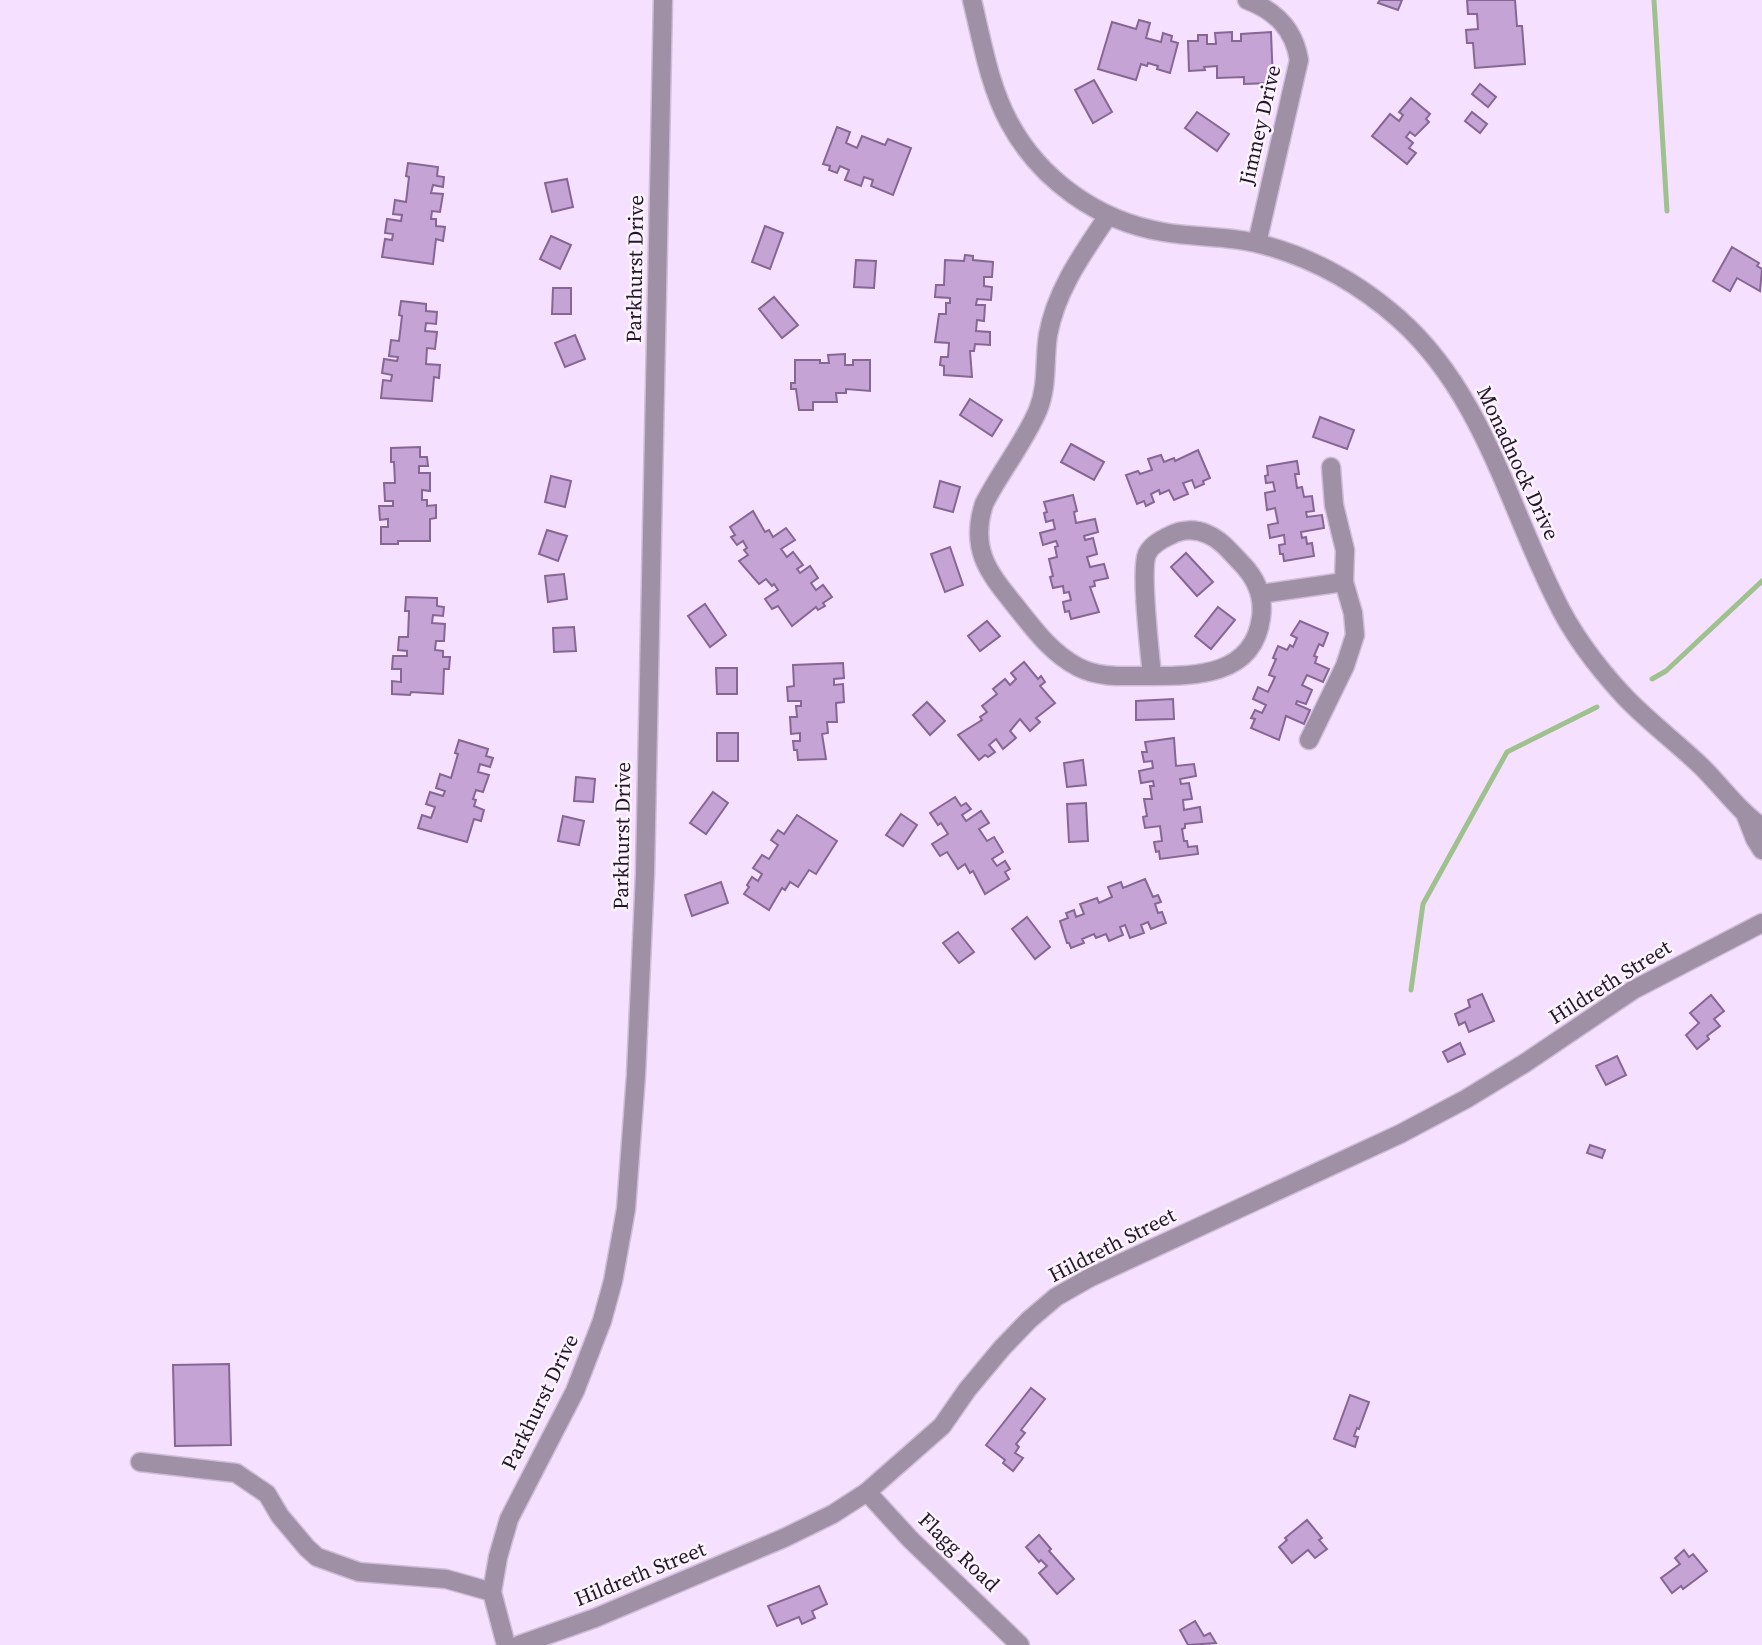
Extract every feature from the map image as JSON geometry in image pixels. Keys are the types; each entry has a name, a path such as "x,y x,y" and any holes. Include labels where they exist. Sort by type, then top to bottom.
{"street":[{"name":"Parkhurst Drive","path":"506,1645 492,1592 498,1556 509,1519 575,1391 602,1321 613,1281 626,1209 636,1074 645,873 663,0"},
{"name":"Monadnock Drive","path":"972,0 995,90 1017,137 1038,164 1078,198 1108,216 1126,223 1164,233 1257,243 1302,257 1354,285 1401,320 1434,355 1461,393 1490,448 1541,570 1572,628 1625,697 1701,766 1746,816 1762,827"},
{"name":"Jimney Drive","path":"1247,0 1272,12 1281,21 1295,40 1299,60 1257,243"},
{"path":"1108,216 1074,267 1055,307 1048,334 1046,376 1041,401 984,504 979,517 978,541 983,559 994,580 1037,633 1065,659 1099,674 1152,676 1205,674 1235,661 1248,649 1258,632 1262,614 1260,594 1247,569 1222,543 1209,534 1184,530 1155,544 1146,558 1144,572 1152,676"},
{"path":"1308,740 1348,660 1355,635 1353,613 1344,582 1345,550 1334,505 1331,467"},
{"path":"1260,594 1344,582"},
{"name":"Monadnock Drive","path":"1746,816 1762,850"},
{"name":"Hildreth Street","path":"519,1645 595,1618 785,1538 833,1514 867,1492 942,1426 967,1390 1002,1348 1056,1297 1091,1277 1400,1134 1513,1070 1633,990 1762,923"},
{"path":"140,1462 236,1473 267,1494 280,1516 317,1557 348,1569 446,1579 492,1592"},
{"name":"Flagg Road","path":"867,1492 918,1547 1020,1645"}],"building":[{"path":"1380,0 1402,0 1398,10 1378,3"},
{"path":"1467,0 1515,0 1517,26 1522,26 1525,64 1475,68 1473,43 1467,43 1466,30 1478,29 1477,14 1468,14"},
{"path":"1139,20 1150,23 1146,38 1161,42 1163,33 1172,36 1171,41 1178,43 1170,73 1157,69 1158,66 1141,64 1136,80 1098,69 1112,22 1136,29"},
{"path":"1232,32 1232,41 1241,41 1241,34 1271,32 1273,83 1244,84 1244,77 1217,78 1217,66 1189,71 1188,41 1198,41 1198,35 1207,35 1207,44 1216,44 1215,33"},
{"path":"1094,80 1112,112 1093,123 1075,90"},
{"path":"1480,84 1496,97 1488,107 1472,94"},
{"path":"1411,98 1430,114 1426,119 1429,122 1415,136 1410,132 1406,137 1413,143 1409,148 1416,153 1407,164 1372,136 1390,114 1399,121 1403,115 1399,112"},
{"path":"1197,112 1229,134 1217,151 1185,128"},
{"path":"1472,112 1487,124 1480,133 1465,121"},
{"path":"837,127 850,132 846,143 857,148 862,136 885,145 888,139 911,148 893,195 871,186 873,180 864,177 861,186 845,180 849,170 840,166 837,173 829,170 830,166 823,164"},
{"path":"408,163 438,167 437,176 444,177 443,187 433,185 431,193 443,194 440,212 432,211 431,219 436,219 436,226 445,227 443,241 436,239 433,264 382,257 385,239 392,240 393,234 385,233 387,219 401,221 402,215 393,214 395,200 406,202"},
{"path":"567,179 573,207 552,212 545,183"},
{"path":"765,226 783,233 770,269 752,262"},
{"path":"551,236 571,245 560,269 540,259"},
{"path":"1732,247 1759,263 1757,266 1762,269 1760,291 1737,278 1730,291 1713,281"},
{"path":"965,255 973,256 973,260 993,262 992,277 984,277 984,286 992,287 991,300 977,299 976,305 985,305 984,321 977,320 976,331 990,332 990,345 975,344 974,351 970,351 972,377 944,375 944,366 940,365 941,357 948,357 949,343 935,342 939,314 946,314 946,303 950,303 950,298 935,297 936,285 944,285 945,260 964,261"},
{"path":"856,260 876,261 874,288 854,287"},
{"path":"553,288 571,288 571,314 552,314"},
{"path":"774,297 798,325 782,338 759,309"},
{"path":"401,301 426,304 426,311 437,312 436,324 426,323 425,331 437,332 435,349 427,348 426,364 440,365 439,378 434,377 432,401 381,398 383,380 391,381 392,375 382,373 384,359 397,361 398,357 389,356 391,340 399,341"},
{"path":"575,335 585,359 565,367 555,343"},
{"path":"845,354 845,365 853,365 853,360 870,360 870,391 846,389 846,393 836,393 837,402 813,402 813,410 799,410 796,389 791,389 791,383 795,383 795,360 820,360 820,363 829,363 828,355"},
{"path":"970,399 1002,420 992,436 960,415"},
{"path":"1320,417 1354,430 1347,449 1313,437"},
{"path":"1071,444 1104,462 1094,480 1061,462"},
{"path":"420,447 420,457 427,457 428,466 419,466 419,473 430,473 430,491 422,490 422,500 427,500 427,506 436,505 436,518 430,519 430,541 381,544 381,527 388,527 388,519 380,520 379,506 393,506 393,501 385,501 384,483 395,483 391,448"},
{"path":"1198,450 1210,478 1203,481 1204,484 1195,488 1192,480 1183,483 1188,494 1174,500 1169,490 1160,494 1159,490 1151,494 1154,502 1146,506 1144,501 1137,504 1126,475 1152,470 1148,459 1161,455 1164,462 1174,458 1175,461"},
{"path":"1297,461 1297,488 1302,487 1304,497 1312,496 1314,511 1306,512 1307,517 1322,515 1324,528 1301,532 1302,538 1306,537 1307,544 1312,543 1314,556 1284,561 1279,545 1285,544 1284,535 1270,538 1268,525 1278,523 1275,508 1267,510 1265,493 1275,491 1273,482 1266,483 1265,476 1268,475 1267,466"},
{"path":"551,476 571,481 565,507 545,502"},
{"path":"940,481 960,487 953,512 934,507"},
{"path":"1073,495 1077,511 1074,512 1076,523 1095,519 1098,532 1084,536 1085,540 1093,538 1097,554 1087,557 1090,567 1104,564 1108,578 1094,581 1095,586 1090,587 1099,612 1071,619 1069,611 1065,612 1063,602 1071,600 1069,592 1064,593 1063,586 1053,588 1050,577 1053,576 1049,559 1057,557 1055,547 1058,546 1056,541 1043,545 1040,533 1055,529 1053,520 1046,522 1044,502"},
{"path":"753,511 765,532 769,530 773,537 786,528 795,540 781,549 787,557 793,552 803,565 797,569 800,573 810,566 818,578 811,583 816,590 823,585 832,597 823,603 825,606 818,610 816,607 792,626 778,606 772,609 765,599 778,590 774,584 772,586 766,579 759,584 739,561 748,555 744,550 747,548 743,541 737,545 731,537 735,535 730,527"},
{"path":"547,530 567,536 558,561 539,554"},
{"path":"950,547 963,585 945,592 931,554"},
{"path":"1186,553 1213,582 1197,596 1171,567"},
{"path":"564,574 567,599 548,602 545,576"},
{"path":"406,597 437,598 437,606 444,607 443,616 433,615 432,623 445,624 444,641 436,641 435,650 443,651 443,657 450,657 449,669 444,669 443,694 392,694 392,681 401,682 401,669 392,669 393,656 407,656 407,651 398,650 399,637 408,637 409,611 405,611"},
{"path":"705,604 726,635 710,647 688,616"},
{"path":"1218,607 1235,620 1211,649 1195,636"},
{"path":"987,621 1000,636 980,651 968,636"},
{"path":"1300,621 1328,633 1323,646 1319,644 1314,656 1317,657 1315,663 1329,669 1323,682 1307,675 1302,685 1312,690 1306,704 1297,701 1296,704 1310,710 1304,724 1286,716 1279,740 1251,728 1255,719 1251,718 1255,710 1262,713 1266,705 1253,699 1258,687 1268,692 1275,677 1269,675 1278,646 1287,650 1290,645 1293,647 1297,638 1291,635"},
{"path":"574,627 576,651 554,652 553,628"},
{"path":"1024,662 1038,679 1041,676 1045,682 1040,686 1055,703 1036,718 1040,722 1030,731 1020,719 1010,731 1016,738 1003,749 996,739 989,745 995,752 979,760 958,735 982,720 980,717 987,712 982,706 997,694 993,689 1005,679 1010,685 1016,679 1011,673"},
{"path":"843,663 844,678 834,679 834,685 843,684 844,702 836,703 837,722 827,722 828,733 822,734 826,759 798,760 793,741 800,741 800,733 791,734 790,717 797,717 796,706 801,706 801,701 788,701 787,687 794,686 793,665"},
{"path":"716,668 737,668 737,694 717,694"},
{"path":"1173,699 1174,719 1136,720 1136,701"},
{"path":"927,702 945,721 930,735 913,715"},
{"path":"717,733 738,733 738,761 717,761"},
{"path":"1174,738 1176,766 1194,764 1196,776 1180,779 1181,784 1189,783 1192,799 1183,800 1184,810 1200,807 1202,822 1185,824 1182,829 1184,841 1187,841 1188,847 1197,846 1198,854 1160,859 1154,842 1162,841 1160,826 1145,828 1143,817 1147,816 1144,799 1152,799 1150,786 1154,786 1153,781 1141,783 1139,771 1153,768 1152,761 1144,762 1142,752 1147,752 1145,742"},
{"path":"459,740 488,749 486,756 493,758 490,767 480,764 478,772 489,775 483,792 476,790 473,799 476,800 474,806 484,810 481,821 474,819 467,842 418,828 422,815 431,818 435,807 426,804 430,792 443,796 445,791 436,788 440,774 451,778"},
{"path":"1083,760 1086,785 1067,787 1064,763"},
{"path":"576,777 595,779 593,802 574,801"},
{"path":"713,792 728,803 706,834 690,823"},
{"path":"955,797 961,806 966,803 971,809 962,815 966,821 981,811 989,823 979,829 987,841 994,837 1003,852 992,859 997,866 1005,861 1010,869 1005,872 1009,879 985,894 973,871 970,873 965,864 958,869 947,852 940,856 932,844 948,834 930,813"},
{"path":"1086,803 1088,841 1069,842 1067,804"},
{"path":"901,814 917,825 903,846 886,835"},
{"path":"797,815 837,841 816,874 809,870 798,887 790,882 785,890 782,888 769,910 744,894 752,877 758,881 762,874 753,868 762,855 769,859 778,845 771,840 778,830 784,834"},
{"path":"563,816 584,821 579,845 558,841"},
{"path":"1145,879 1153,897 1158,895 1161,902 1155,904 1166,923 1151,929 1148,922 1141,925 1144,933 1130,938 1125,925 1120,927 1123,935 1109,941 1106,934 1096,938 1094,934 1082,939 1084,943 1071,948 1060,921 1068,918 1066,913 1074,910 1076,917 1084,914 1080,904 1097,898 1099,903 1112,897 1108,887 1121,882 1123,888"},
{"path":"721,882 728,903 692,916 685,895"},
{"path":"1027,917 1050,947 1035,959 1012,929"},
{"path":"958,932 974,952 959,963 943,943"},
{"path":"1482,994 1494,1021 1469,1032 1465,1022 1459,1025 1455,1014 1470,1007 1468,1000"},
{"path":"1711,995 1724,1011 1714,1019 1720,1026 1707,1036 1709,1039 1697,1049 1686,1035 1699,1023 1690,1013"},
{"path":"1460,1043 1465,1054 1448,1062 1443,1052"},
{"path":"1617,1056 1626,1075 1606,1085 1596,1066"},
{"path":"1590,1145 1605,1150 1602,1158 1587,1153"},
{"path":"229,1364 231,1445 175,1446 173,1365"},
{"path":"1031,1388 1045,1399 1021,1430 1025,1433 1016,1444 1019,1447 1015,1453 1023,1458 1013,1471 1003,1463 1005,1460 986,1445"},
{"path":"1350,1395 1369,1402 1354,1436 1358,1437 1355,1447 1334,1439"},
{"path":"1307,1520 1322,1538 1319,1540 1327,1549 1315,1558 1308,1550 1292,1563 1279,1547 1287,1540 1285,1538"},
{"path":"1039,1535 1051,1549 1049,1551 1074,1579 1057,1594 1039,1573 1047,1566 1041,1560 1039,1562 1026,1547"},
{"path":"1684,1550 1689,1557 1693,1554 1707,1571 1683,1589 1681,1586 1672,1593 1661,1578 1680,1564 1675,1558"},
{"path":"819,1586 827,1604 812,1611 815,1618 802,1624 799,1617 777,1626 768,1606"},
{"path":"1195,1621 1204,1636 1210,1633 1216,1643 1188,1645 1180,1630"}],"waterway":[{"path":"1654,0 1667,211"},
{"path":"1652,679 1666,671 1762,581"},
{"path":"1411,990 1423,904 1507,752 1597,707"}]}
